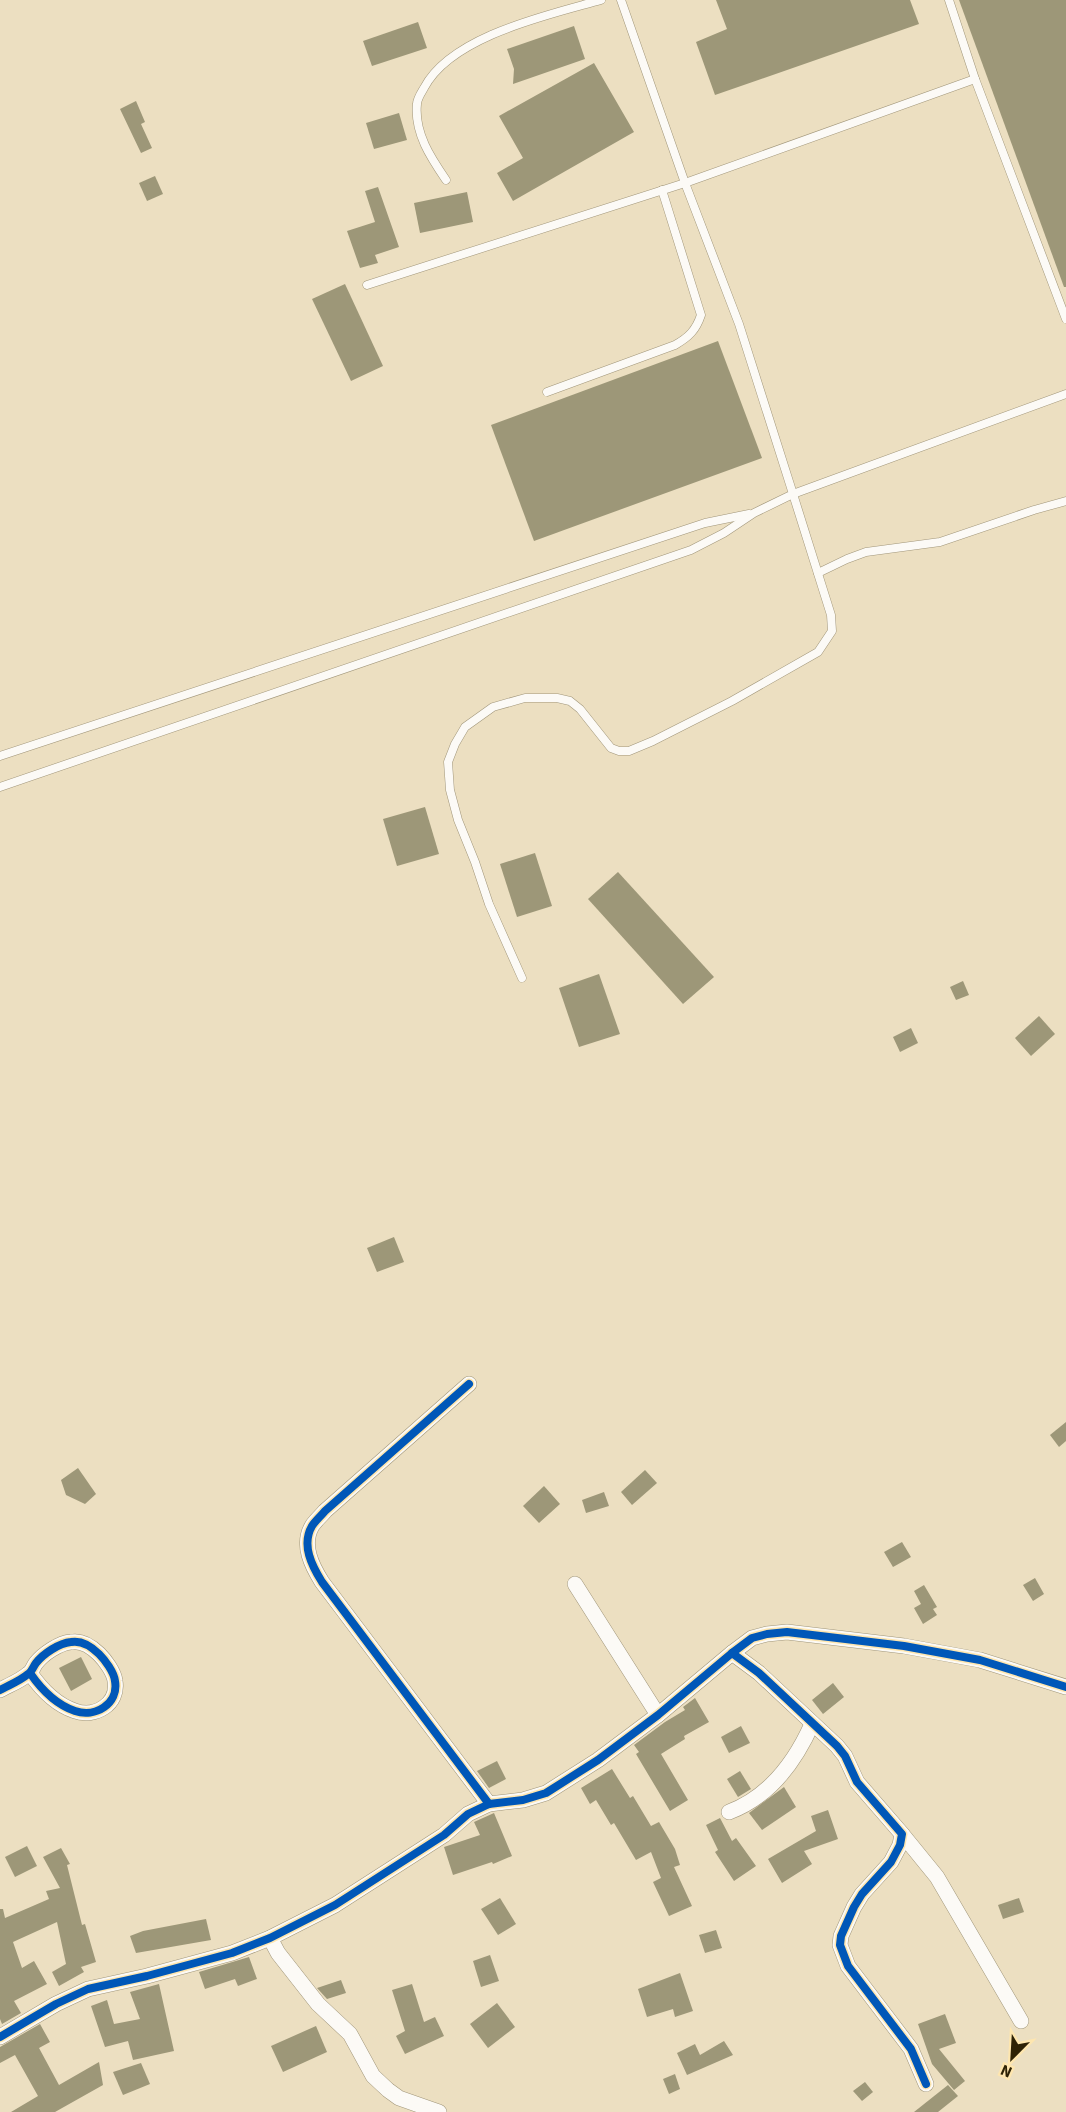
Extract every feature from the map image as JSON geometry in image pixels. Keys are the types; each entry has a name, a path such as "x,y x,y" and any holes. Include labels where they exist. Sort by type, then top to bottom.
{"street":[{"path":"469,1384 325,1511 312,1526 308,1539 313,1568 322,1582 489,1804"},
{"path":"575,1584 658,1715"},
{"path":"0,2037 56,2004 88,1989 232,1953 270,1938 335,1905 444,1835 468,1814 489,1804 523,1800 546,1793 598,1760 658,1715 752,1638 787,1632 904,1646 980,1660 1066,1687"},
{"path":"0,1690 30,1673 47,1652 69,1642 84,1642 98,1652 107,1663 116,1681 114,1695 109,1704 100,1710 89,1713 76,1711 40,1688 30,1673"},
{"path":"732,1653 759,1673 845,1756 856,1782 937,1877 1021,2021"},
{"path":"729,1812 749,1802 774,1782 793,1761 812,1724"},
{"path":"902,1834 900,1845 891,1862 862,1894 854,1907 841,1936 840,1945 848,1966 911,2049 926,2084"},
{"path":"270,1938 278,1953 318,2004 350,2034 373,2076 399,2098 439,2112"}],"lane":[{"path":"446,180 425,145 416,117 417,102 430,76 450,58 506,29 601,0"},
{"path":"522,978 489,904 458,820 450,790 448,762 465,727 493,707 525,698 550,698 570,701 580,709 611,748 629,751 732,701 818,652 832,631 831,615 739,324 685,183 621,0"},
{"path":"949,0 975,79 1066,319"},
{"path":"367,285 685,183 975,79"},
{"path":"547,392 675,345 689,337 697,327 701,315 662,190"},
{"path":"0,787 691,550 724,533 754,513 793,494 1066,394"},
{"path":"818,573 866,552 940,542 1066,501"},
{"path":"0,756 705,523 754,513"}],"building":[{"path":"716,0 910,0 919,24 715,95 696,42 727,29"},
{"path":"959,0 1066,0 1066,287 1064,287"},
{"path":"418,22 427,48 372,66 363,41"},
{"path":"574,26 585,59 513,84 514,69 507,49"},
{"path":"594,63 634,132 513,201 497,173 523,158 499,116"},
{"path":"136,101 145,122 141,124 152,148 141,153 120,109"},
{"path":"399,113 407,140 374,149 366,123"},
{"path":"155,176 163,194 147,201 139,183"},
{"path":"378,187 399,247 375,255 378,263 360,268 347,231 375,222 365,191"},
{"path":"467,192 473,222 420,233 414,203"},
{"path":"345,284 383,366 351,381 312,299"},
{"path":"718,341 762,458 534,541 491,425"},
{"path":"425,807 439,854 397,866 383,819"},
{"path":"535,853 552,906 517,917 500,864"},
{"path":"618,872 714,977 683,1004 588,899"},
{"path":"599,974 620,1034 579,1047 559,988"},
{"path":"963,981 969,995 956,1000 950,987"},
{"path":"1039,1016 1055,1034 1031,1056 1015,1038"},
{"path":"911,1028 918,1043 900,1052 893,1037"},
{"path":"394,1237 404,1262 377,1272 367,1248"},
{"path":"1066,1422 1066,1441 1059,1447 1050,1435"},
{"path":"78,1468 96,1494 85,1504 66,1495 61,1480"},
{"path":"645,1470 657,1483 632,1505 621,1492"},
{"path":"544,1486 560,1504 539,1523 523,1506"},
{"path":"604,1492 609,1506 586,1513 582,1500"},
{"path":"902,1542 911,1557 893,1567 884,1552"},
{"path":"1035,1578 1044,1594 1033,1601 1023,1585"},
{"path":"924,1585 937,1607 933,1609 937,1615 923,1624 914,1608 921,1604 914,1591"},
{"path":"81,1657 92,1679 71,1691 59,1668"},
{"path":"833,1683 844,1697 823,1714 812,1700"},
{"path":"695,1698 709,1722 684,1736 685,1739 661,1754 688,1800 670,1811 636,1754 639,1752 634,1745 685,1710 683,1707"},
{"path":"741,1726 750,1743 729,1753 721,1737"},
{"path":"497,1761 506,1779 489,1788 477,1771"},
{"path":"612,1769 630,1798 633,1796 651,1826 659,1822 675,1849 680,1865 674,1867 692,1906 669,1916 653,1882 661,1878 651,1852 636,1860 614,1823 611,1825 596,1800 590,1804 581,1788"},
{"path":"740,1771 751,1789 738,1797 727,1779"},
{"path":"784,1787 796,1807 762,1830 749,1813"},
{"path":"828,1810 838,1839 804,1851 812,1864 782,1883 768,1859 816,1831 811,1816"},
{"path":"494,1813 512,1856 453,1875 444,1847 480,1835 474,1822"},
{"path":"720,1818 732,1841 736,1838 756,1866 734,1881 715,1852 718,1850 706,1825"},
{"path":"27,1846 37,1866 15,1877 5,1857"},
{"path":"61,1848 70,1864 67,1865 82,1925 85,1924 96,1962 81,1967 84,1972 59,1986 52,1972 66,1964 57,1922 13,1942 22,1968 34,1961 47,1984 14,2001 21,2013 2,2024 0,2019 0,1909 3,1909 5,1918 49,1899 46,1891 60,1888 43,1857"},
{"path":"500,1898 516,1924 498,1935 481,1909"},
{"path":"1019,1898 1024,1912 1003,1919 998,1905"},
{"path":"206,1919 211,1940 136,1953 130,1936 143,1931"},
{"path":"716,1930 722,1948 705,1953 699,1935"},
{"path":"490,1955 499,1981 481,1987 473,1961"},
{"path":"249,1957 257,1979 238,1986 235,1979 205,1989 199,1972"},
{"path":"680,1973 693,2011 675,2017 673,2009 647,2017 638,1989"},
{"path":"341,1980 346,1993 327,1999 317,1988"},
{"path":"159,1984 174,2051 133,2060 128,2041 105,2047 91,2006 107,2000 114,2024 140,2019 130,1992"},
{"path":"412,1984 424,2022 435,2017 444,2036 405,2054 396,2036 405,2031 392,1990"},
{"path":"497,2003 515,2027 488,2048 470,2024"},
{"path":"945,2014 956,2043 939,2049 965,2081 954,2090 932,2064 918,2024"},
{"path":"40,2024 50,2042 39,2048 59,2085 99,2062 103,2085 55,2112 11,2112 38,2096 15,2055 0,2063 0,2047"},
{"path":"316,2026 327,2052 283,2072 271,2046"},
{"path":"724,2041 733,2055 687,2075 677,2053 695,2044 700,2055"},
{"path":"141,2063 150,2084 123,2095 113,2072"},
{"path":"675,2074 680,2089 669,2094 663,2079"},
{"path":"865,2082 873,2092 862,2101 853,2091"},
{"path":"948,2085 958,2096 938,2112 914,2112"}],"cycle path":[{"path":"469,1384 325,1511 312,1526 308,1548 322,1582 489,1804"},
{"path":"0,2037 56,2004 88,1989 232,1953 270,1938 335,1905 444,1835 468,1814 489,1804 523,1800 546,1793 598,1760 658,1715 752,1638 787,1632 904,1646 980,1660 1066,1687"},
{"path":"0,1690 29,1673 39,1660 61,1644 75,1642 90,1646 104,1659 113,1674 115,1689 113,1696 104,1707 98,1711 83,1713 56,1701 30,1673"},
{"path":"732,1653 759,1673 837,1746 845,1756 857,1782 902,1834 900,1845 891,1862 862,1894 854,1907 841,1936 840,1945 848,1966 911,2049 926,2084"}]}
